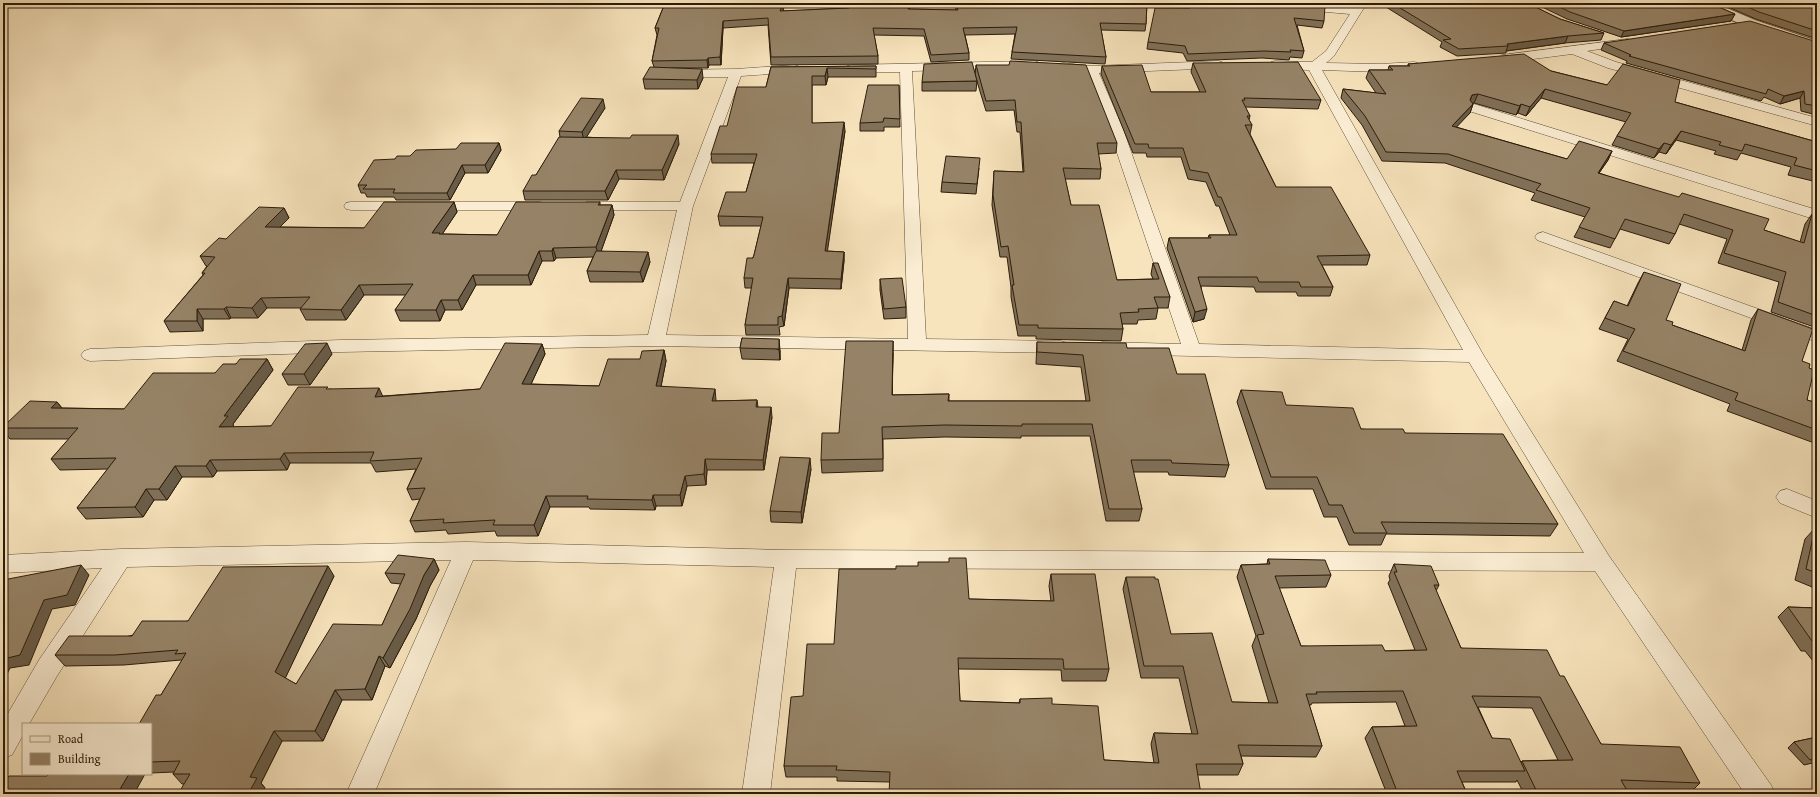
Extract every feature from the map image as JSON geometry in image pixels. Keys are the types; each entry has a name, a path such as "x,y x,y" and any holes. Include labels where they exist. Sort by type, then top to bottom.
{"street":[{"path":"1255,3 1360,7"},
{"path":"1704,3 1750,23 1817,45"},
{"path":"1726,3 1784,27 1817,38"},
{"path":"1314,66 1330,52 1360,7"},
{"path":"1727,27 1750,23"},
{"path":"1599,35 1621,43"},
{"path":"1488,60 1532,56 1571,49 1642,40"},
{"path":"1571,49 1612,65 1817,122"},
{"path":"842,69 906,69 993,64 1051,66 1091,70 1231,65"},
{"path":"1262,64 1380,68 1427,65"},
{"path":"1314,66 1475,356 1601,562 1761,794"},
{"path":"665,73 736,73 803,69"},
{"path":"906,69 917,345"},
{"path":"1091,70 1116,129 1192,349"},
{"path":"656,340 686,206 736,73"},
{"path":"1474,108 1817,215"},
{"path":"351,206 551,206"},
{"path":"574,206 686,206"},
{"path":"1543,237 1817,336"},
{"path":"90,355 341,346 656,340 1192,349 1475,356"},
{"path":"1787,497 1817,510"},
{"path":"3,564 120,558 466,551 786,559 1601,562"},
{"path":"360,794 466,551"},
{"path":"3,746 48,668 120,558"},
{"path":"756,794 786,559"}],"building":[{"path":"665,3 783,3 780,11 849,8 849,3 909,3 908,9 958,10 956,3 1147,3 1146,24 1100,23 1106,57 1012,52 1017,27 963,28 969,53 931,55 924,29 873,28 878,56 771,57 768,18 723,21 720,57 708,58 707,60 652,61 659,28 655,28"},
{"path":"1190,3 1283,3 1325,6 1324,21 1294,18 1304,51 1290,50 1291,52 1264,51 1188,54 1185,46 1148,42 1155,8 1190,8"},
{"path":"1392,3 1527,3 1560,19 1604,33 1507,44 1508,46 1459,49 1443,40 1451,39"},
{"path":"1551,3 1709,3 1735,14 1624,31 1570,12"},
{"path":"1738,3 1817,3 1817,31 1759,12"},
{"path":"1750,21 1817,42 1817,106 1805,104 1804,91 1784,96 1768,89 1766,94 1629,56 1631,55 1604,43"},
{"path":"1524,54 1551,71 1607,85 1623,64 1680,80 1675,102 1817,142 1817,171 1794,165 1797,158 1745,144 1742,151 1719,145 1721,142 1681,131 1671,145 1664,143 1659,149 1617,136 1631,113 1545,89 1530,107 1521,104 1520,106 1478,94 1472,95 1470,100 1473,104 1452,126 1567,159 1579,141 1612,151 1598,173 1679,197 1682,193 1769,219 1764,230 1804,243 1812,214 1817,216 1817,316 1778,302 1786,272 1724,253 1733,230 1684,214 1675,234 1625,219 1615,239 1579,227 1590,208 1536,190 1541,184 1448,154 1386,152 1365,116 1343,89 1386,94 1369,70 1393,70 1389,66 1410,66 1408,64"},
{"path":"1010,61 1086,65 1117,143 1097,143 1101,169 1063,168 1071,205 1099,205 1117,280 1159,279 1153,263 1158,263 1170,297 1154,297 1158,308 1138,309 1139,312 1120,313 1123,329 1038,328 1038,325 1019,325 1012,285 1014,285 1008,246 1001,247 993,195 994,171 1024,172 1021,122 1017,122 1015,100 986,101 976,65 1009,65"},
{"path":"972,62 977,81 922,82 924,64"},
{"path":"1298,62 1321,100 1244,98 1245,100 1242,100 1250,116 1247,116 1252,125 1245,125 1276,187 1331,187 1370,255 1317,256 1333,287 1301,287 1299,282 1259,282 1257,277 1198,277 1207,309 1195,312 1169,238 1211,238 1209,235 1237,235 1221,197 1218,197 1208,173 1190,170 1183,148 1149,148 1148,144 1135,144 1102,66 1142,65 1151,92 1206,92 1193,63"},
{"path":"876,66 876,69 827,68 825,76 812,76 812,123 844,122 825,251 844,252 841,279 788,278 782,316 778,317 778,325 745,325 753,278 744,278 747,258 753,258 763,217 718,216 726,192 746,192 757,154 711,154 720,126 727,126 737,87 766,87 771,67"},
{"path":"650,67 702,69 697,80 643,79"},
{"path":"868,85 899,85 900,119 884,118 883,122 860,123"},
{"path":"581,98 603,99 582,132 559,131"},
{"path":"632,135 678,135 662,170 616,170 605,191 523,191 532,175 536,175 559,137 630,138"},
{"path":"461,143 499,143 485,165 462,165 447,193 393,193 395,189 363,189 367,185 358,185 374,160 395,159 397,156 410,156 416,150 456,149"},
{"path":"946,156 980,158 977,184 942,182"},
{"path":"384,202 454,202 432,233 497,235 516,202 600,202 598,205 612,205 596,247 553,248 552,251 539,251 528,275 473,275 458,300 441,300 436,310 395,310 413,284 359,285 341,310 300,309 310,297 261,298 252,308 226,307 224,309 197,309 197,321 164,321 205,273 202,273 215,257 200,256 219,238 226,239 259,207 284,208 265,227 364,228"},
{"path":"596,251 648,252 640,272 587,271"},
{"path":"1644,272 1681,284 1666,320 1673,322 1672,325 1745,351 1758,309 1813,329 1802,361 1810,364 1809,368 1814,370 1807,400 1817,403 1817,430 1735,400 1738,393 1623,351 1635,329 1605,318 1614,301 1628,306"},
{"path":"902,278 906,307 884,309 880,279"},
{"path":"742,338 779,339 779,349 740,348"},
{"path":"846,341 893,341 892,395 949,394 948,401 1090,401 1083,355 1037,352 1037,342 1126,343 1127,348 1169,348 1177,374 1205,374 1229,465 1172,463 1171,460 1131,460 1142,509 1109,509 1092,424 882,427 883,459 821,460 822,433 839,433"},
{"path":"327,343 304,374 282,374 305,344"},
{"path":"505,343 542,344 522,384 599,386 608,359 640,359 642,351 664,350 656,386 715,389 712,401 757,400 756,407 771,407 763,460 705,459 704,474 685,476 680,495 653,495 652,500 587,499 588,496 546,496 534,525 493,525 495,520 443,523 444,519 410,521 425,488 407,489 422,458 370,461 374,452 284,453 280,459 210,460 206,466 175,466 159,489 146,489 135,507 77,508 116,458 51,459 78,428 3,428 30,401 57,402 51,408 124,409 153,373 215,373 223,364 236,364 240,359 267,359 224,416 228,416 219,427 271,426 298,387 328,387 326,389 379,388 375,397 480,389"},
{"path":"1241,390 1282,392 1286,405 1353,408 1361,429 1403,429 1405,433 1503,434 1558,524 1381,522 1387,533 1354,533 1342,505 1329,505 1317,477 1271,477"},
{"path":"780,457 810,458 801,512 770,511"},
{"path":"1815,528 1817,529 1817,573 1806,569"},
{"path":"398,555 434,559 424,575 410,609 383,658 379,656 365,689 335,690 315,731 274,731 250,777 257,778 248,794 178,794 190,774 173,774 180,761 152,762 152,723 140,723 156,695 161,695 186,653 175,654 178,650 115,655 55,655 69,636 132,636 142,621 188,621 223,567 328,566 275,672 296,684 333,624 382,625 405,574 385,573"},
{"path":"949,558 966,558 969,599 1054,601 1051,574 1095,574 1109,669 1064,669 1063,659 958,658 960,701 1020,703 1020,699 1052,698 1052,704 1098,706 1104,760 1159,763 1154,733 1198,734 1183,666 1144,666 1126,577 1155,577 1155,579 1158,579 1171,634 1212,633 1232,702 1278,703 1257,635 1264,634 1241,565 1270,564 1268,559 1325,560 1331,575 1275,576 1301,646 1382,645 1385,651 1427,650 1394,572 1397,572 1394,564 1431,566 1439,585 1434,585 1461,648 1547,650 1560,676 1564,676 1601,744 1680,747 1700,783 1621,780 1629,794 1538,794 1522,761 1573,760 1540,697 1472,696 1492,738 1510,739 1525,771 1457,771 1467,794 1398,794 1372,727 1417,726 1403,691 1316,692 1317,694 1306,694 1322,746 1238,745 1243,764 1196,764 1201,794 889,794 890,772 836,770 837,766 784,766 791,697 803,696 807,644 834,644 839,569 896,569 896,566 918,566 918,562 949,562"},
{"path":"81,565 67,595 44,600 20,655 3,659 3,580"},
{"path":"1788,607 1817,608 1817,643 1816,641 1812,641"},
{"path":"1817,737 1817,758 1810,760 1794,742"},
{"path":"128,775 117,794 3,794 3,786 9,776"}]}
